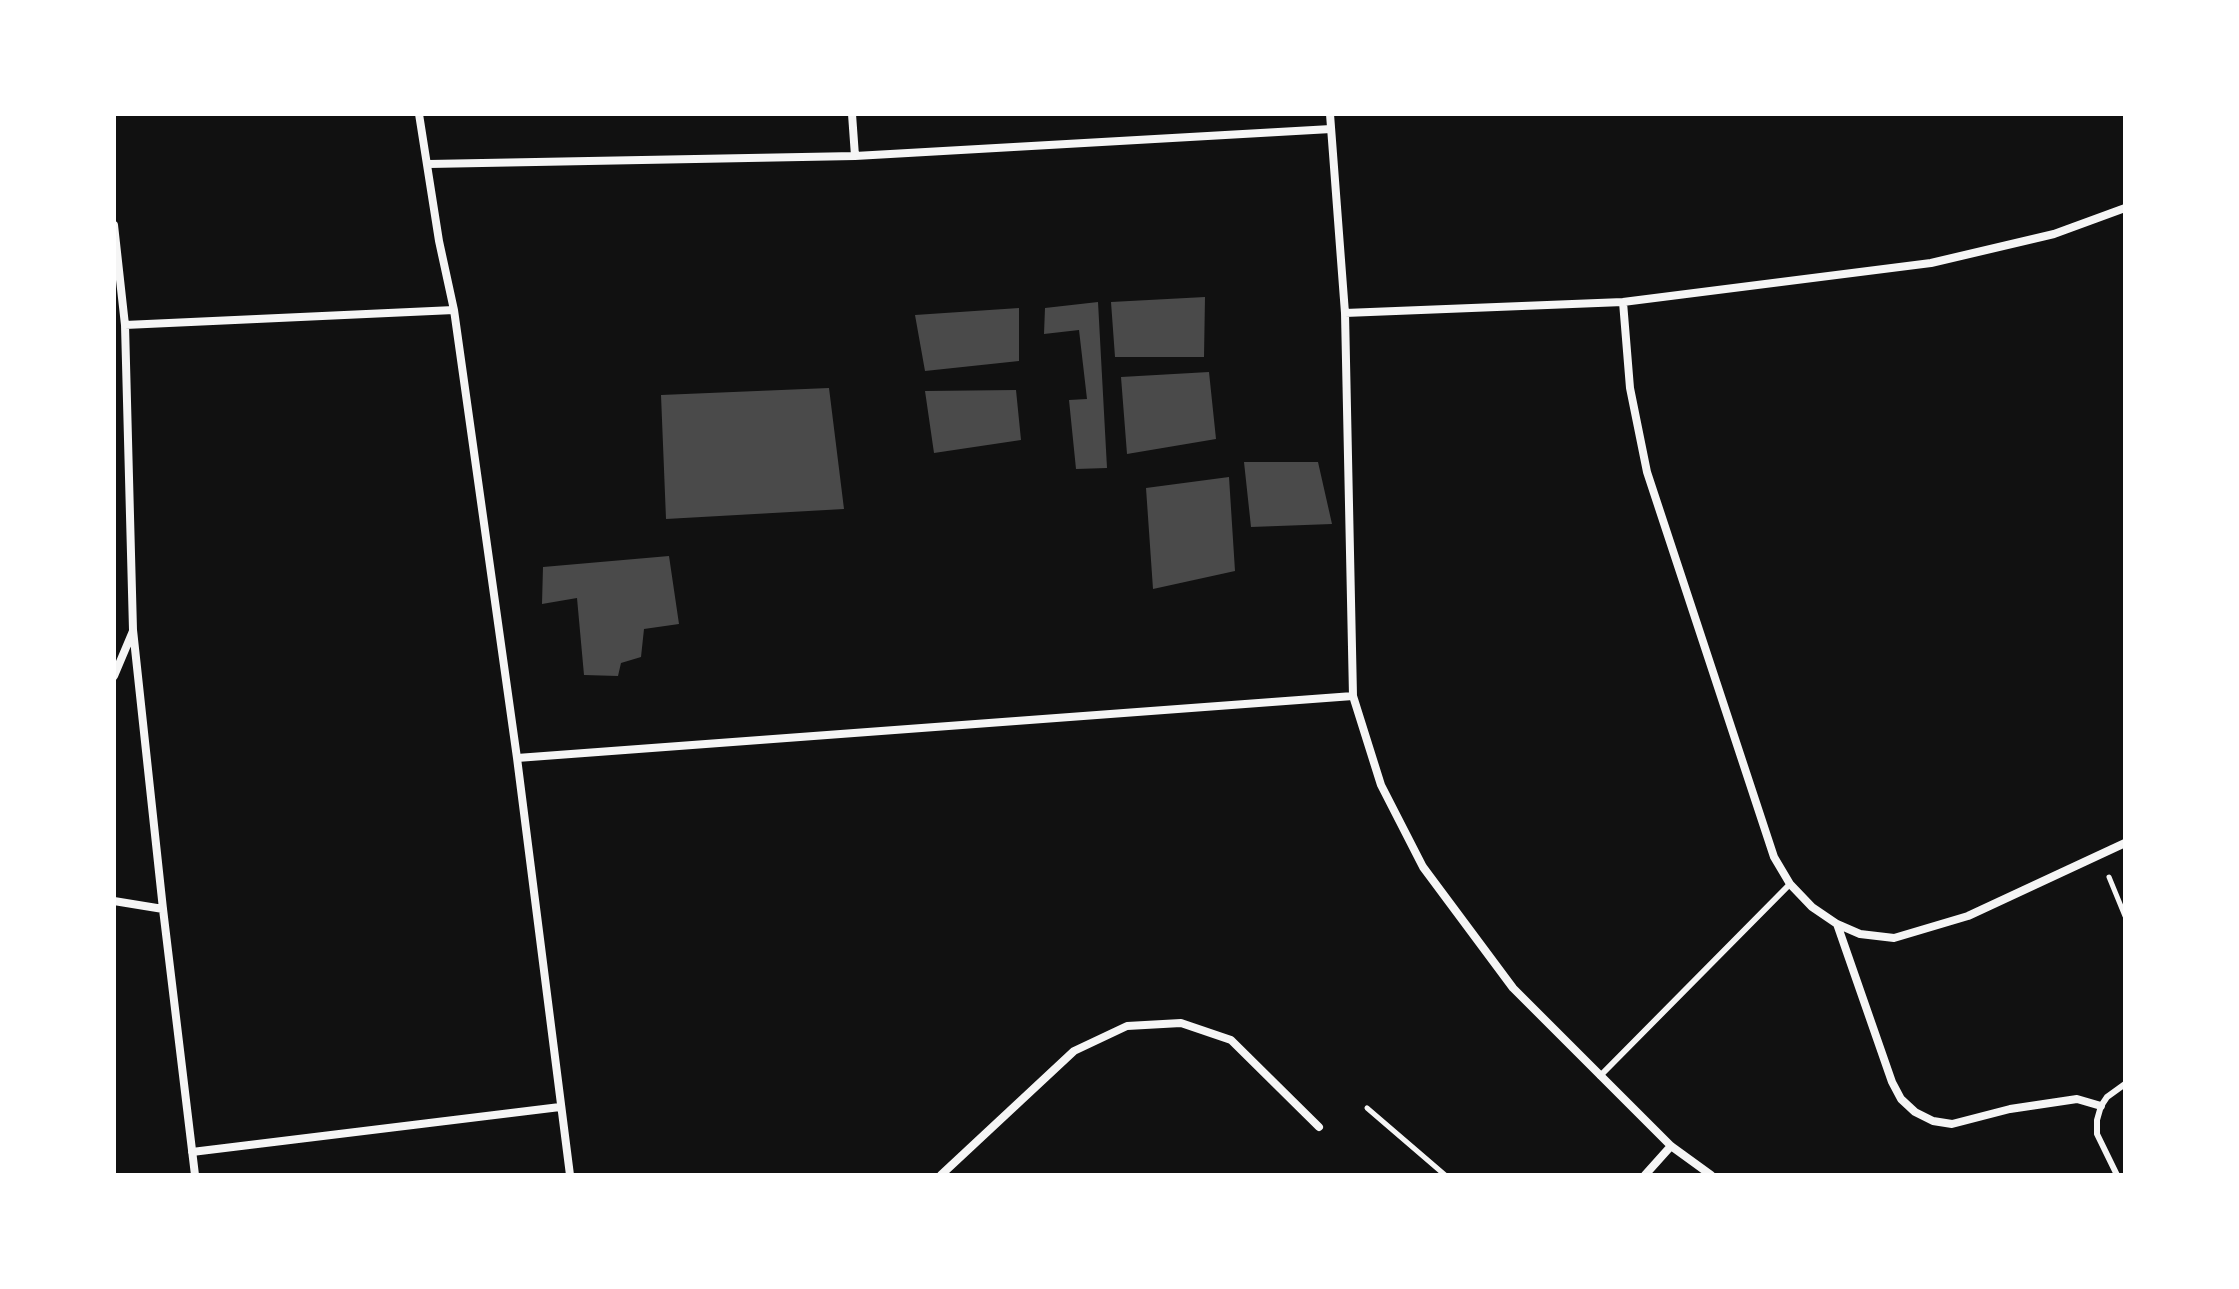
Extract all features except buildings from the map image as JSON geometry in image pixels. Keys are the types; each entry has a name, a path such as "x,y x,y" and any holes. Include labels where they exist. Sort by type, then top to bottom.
{"street":[{"path":"419,114 439,241 454,310 517,758 570,1175"},
{"path":"852,114 855,156"},
{"path":"1330,114 1345,313 1353,696 1381,785 1423,867 1513,988 1671,1146 1711,1175"},
{"path":"429,164 855,156 1331,129"},
{"path":"1345,313 1623,302 1931,263 2054,234 2125,208"},
{"path":"114,225 125,325 133,630 195,1175"},
{"path":"1623,302 1630,388 1647,472 1774,857 1790,884 1812,907 1837,924 1860,934 1894,938 1968,916 2125,843"},
{"path":"125,325 454,310"},
{"path":"114,676 133,630"},
{"path":"517,758 1353,696"},
{"path":"114,901 163,909"},
{"path":"1837,924 1892,1082 1901,1099 1915,1112 1933,1121 1952,1124 2010,1109 2077,1099 2101,1106"},
{"path":"941,1175 1074,1051 1127,1026 1181,1023 1231,1040 1319,1127"},
{"path":"192,1152 560,1107"},
{"path":"1645,1175 1671,1146"}],"lane":[{"path":"1600,1076 1790,884"},
{"path":"2117,1175 2097,1134 2097,1120 2101,1106 2125,1084"}],"path":[{"path":"2100,853 2125,916"},
{"path":"1367,1108 1445,1175"}]}
